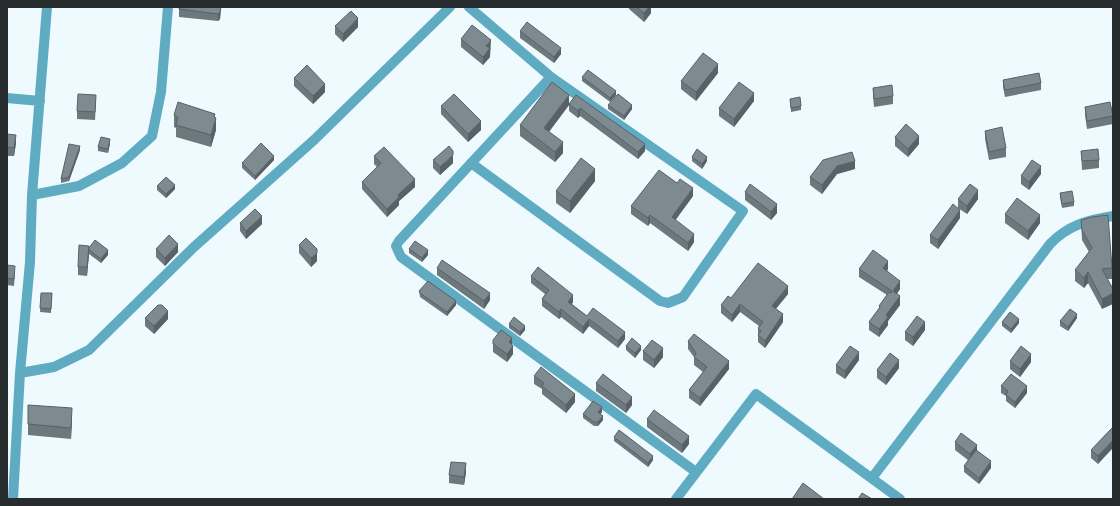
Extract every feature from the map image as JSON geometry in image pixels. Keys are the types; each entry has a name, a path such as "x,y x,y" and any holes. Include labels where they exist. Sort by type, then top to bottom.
{"street":[{"path":"13,499 20,373 30,262 32,195 47,7"},
{"path":"32,195 79,186 122,163 152,136 161,92 168,7"},
{"path":"20,373 54,367 89,350 194,247 314,140 450,7"},
{"path":"469,7 551,77 743,212 683,297 668,303 660,301 471,163"},
{"path":"551,77 399,241 396,246 398,252 401,257 696,472"},
{"path":"7,98 40,101"},
{"path":"872,478 1050,244 1060,233 1075,225 1113,216"},
{"path":"676,499 756,394 900,499"}],"building":[{"path":"179,7 221,7 218,14 179,9"},
{"path":"636,7 649,7 644,13"},
{"path":"351,11 358,18 343,34 335,26"},
{"path":"527,22 561,48 554,57 520,31"},
{"path":"472,25 491,40 486,46 490,48 483,57 461,39"},
{"path":"703,53 718,64 696,92 681,81"},
{"path":"307,65 325,84 313,96 294,78"},
{"path":"588,70 616,91 610,98 582,77"},
{"path":"1039,73 1041,83 1005,90 1003,80"},
{"path":"552,82 569,95 544,128 563,142 555,152 520,125"},
{"path":"739,82 754,93 734,119 719,108"},
{"path":"892,85 893,96 874,99 873,88"},
{"path":"78,94 96,95 95,112 77,111"},
{"path":"454,94 481,121 468,134 441,106"},
{"path":"618,94 632,105 624,116 608,105"},
{"path":"576,95 645,144 638,152 580,108 578,111 569,104"},
{"path":"800,97 801,106 791,108 790,99"},
{"path":"178,102 215,114 214,117 216,118 211,135 176,125 178,117 174,115"},
{"path":"1110,102 1113,116 1087,121 1085,107"},
{"path":"906,124 919,136 908,149 895,137"},
{"path":"1002,127 1006,148 989,152 985,131"},
{"path":"7,134 16,135 14,148 7,147"},
{"path":"101,137 110,139 108,149 98,147"},
{"path":"261,143 274,156 255,176 242,163"},
{"path":"69,144 80,146 69,177 61,179"},
{"path":"449,146 453,151 453,155 440,167 433,160"},
{"path":"384,147 415,179 398,195 399,197 387,209 362,182 381,163 374,156"},
{"path":"697,149 707,157 702,164 692,157"},
{"path":"1098,149 1099,160 1082,161 1081,151"},
{"path":"852,152 855,161 837,166 822,185 810,177 823,160"},
{"path":"581,158 595,169 570,201 556,191"},
{"path":"1032,160 1041,166 1029,182 1021,176"},
{"path":"659,170 677,183 680,179 693,188 672,217 694,234 688,243 650,215 648,218 631,206"},
{"path":"166,177 175,185 166,194 157,186"},
{"path":"750,184 777,204 771,212 745,192"},
{"path":"970,184 978,190 967,206 958,199"},
{"path":"1072,191 1074,202 1062,204 1060,193"},
{"path":"1017,198 1040,215 1028,231 1005,214"},
{"path":"953,204 960,210 938,240 930,235"},
{"path":"255,209 262,216 246,231 240,223"},
{"path":"1108,215 1112,268 1102,269 1113,289 1113,293 1102,299 1088,272 1084,278 1075,270 1092,248 1082,230 1081,220"},
{"path":"169,235 178,244 165,258 156,249"},
{"path":"306,238 317,249 317,253 311,258 299,245"},
{"path":"95,240 108,250 101,259 88,249"},
{"path":"415,241 428,250 422,258 409,249"},
{"path":"79,245 89,246 87,267 78,267"},
{"path":"873,250 888,261 883,268 900,281 893,291 900,296 886,315 888,317 879,329 869,322 889,292 891,293 892,291 859,269"},
{"path":"442,260 490,293 484,301 437,268"},
{"path":"758,263 788,286 772,306 783,314 765,341 758,335 761,331 758,328 763,322 740,304 732,315 721,305 728,296 731,298"},
{"path":"7,265 15,266 14,279 7,278"},
{"path":"538,267 573,295 568,302 587,316 593,308 625,332 618,341 589,319 583,327 561,309 559,312 542,299 549,290 531,276"},
{"path":"428,281 456,301 447,312 420,293 419,291"},
{"path":"41,293 52,293 51,309 40,308"},
{"path":"158,305 162,305 168,311 154,326 145,318"},
{"path":"1070,309 1077,314 1068,327 1060,321"},
{"path":"1010,312 1019,319 1011,329 1002,322"},
{"path":"917,316 925,322 913,337 905,332"},
{"path":"514,317 525,326 520,332 509,324"},
{"path":"501,330 512,338 509,342 513,346 507,354 493,344 493,340"},
{"path":"694,334 729,361 700,398 689,390 707,367 694,357 696,353 688,341"},
{"path":"632,338 641,346 635,353 626,346"},
{"path":"652,340 663,348 654,360 643,351"},
{"path":"850,346 859,352 845,371 836,365"},
{"path":"1021,346 1031,354 1020,369 1010,361"},
{"path":"890,353 899,360 886,377 877,370"},
{"path":"541,367 575,394 566,405 542,386 544,383 534,376"},
{"path":"603,374 632,397 626,405 596,383"},
{"path":"1011,374 1027,386 1015,402 1006,395 1008,391 1001,386"},
{"path":"593,401 602,407 598,412 603,416 598,422 594,422 583,414"},
{"path":"28,405 72,408 71,428 28,424"},
{"path":"654,410 689,436 682,445 647,419"},
{"path":"1113,427 1113,440 1098,456 1091,450"},
{"path":"619,430 653,456 648,463 614,437"},
{"path":"961,433 977,445 970,454 955,442"},
{"path":"976,450 991,461 979,478 964,466"},
{"path":"451,462 466,463 464,477 449,475"},
{"path":"803,483 824,499 792,499"},
{"path":"862,493 872,499 858,499"}]}
